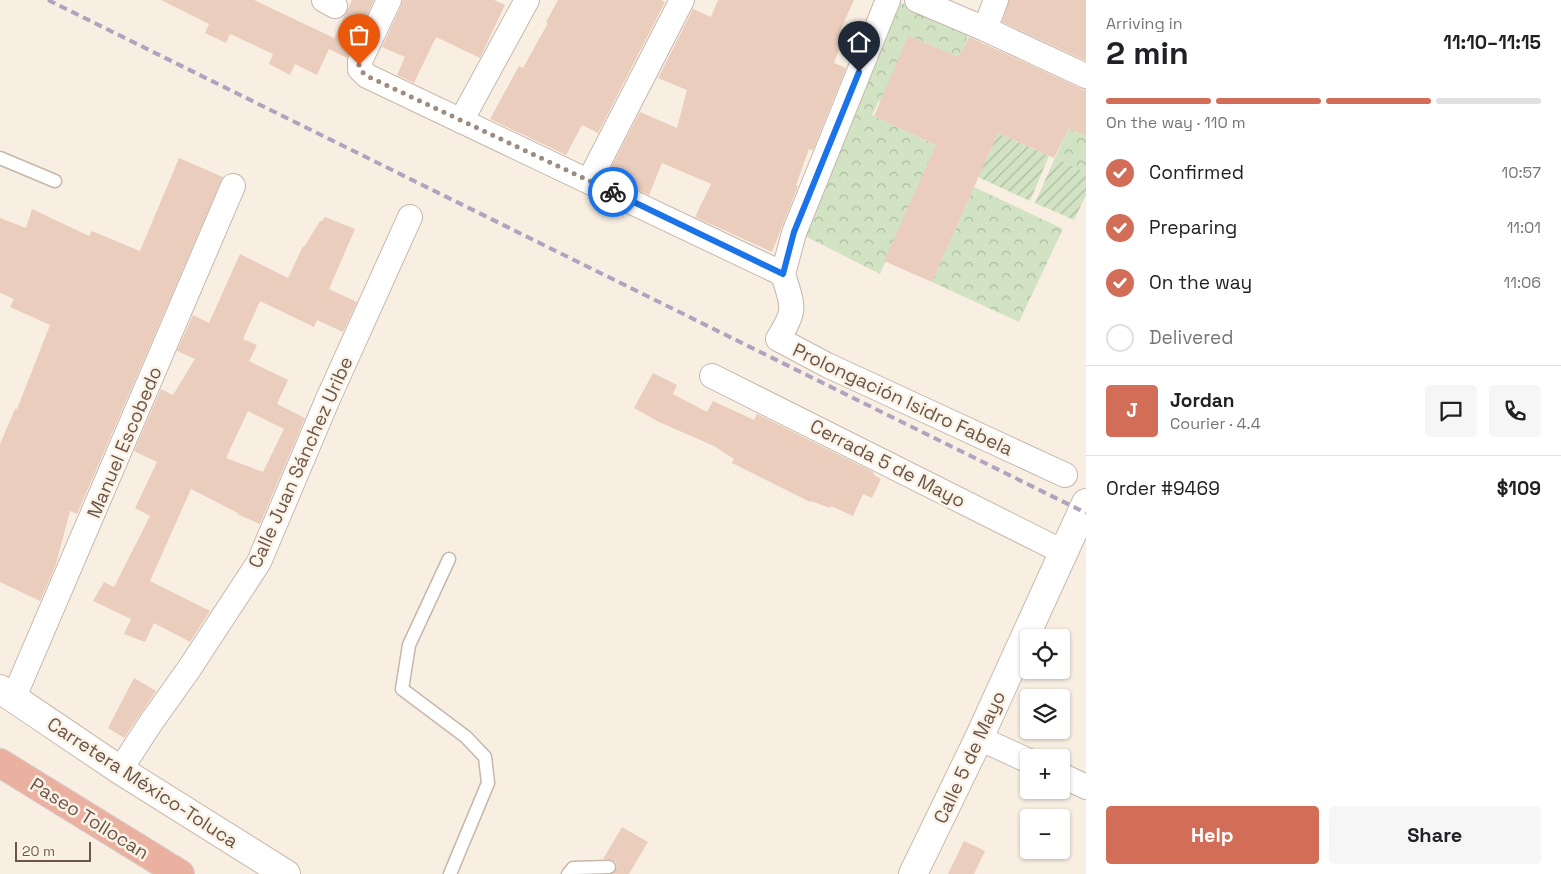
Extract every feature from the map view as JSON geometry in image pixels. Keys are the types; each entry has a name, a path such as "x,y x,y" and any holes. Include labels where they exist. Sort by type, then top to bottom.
{"highway":[{"name":"Paseo Tollocan","path":"0,763 180,874"}],"main road":[{"name":"Calle 5 de Mayo","path":"913,874 979,738 1086,504"},
{"name":"Carretera México-Toluca","path":"7,693 120,770 286,874"}],"street":[{"path":"389,0 360,61 360,68 367,76 783,274 794,232 888,0"},
{"path":"461,121 527,0"},
{"path":"589,181 682,0"},
{"path":"917,0 1086,76"},
{"path":"985,29 996,0"},
{"name":"Manuel Escobedo","path":"7,693 233,186"},
{"name":"Calle Juan Sánchez Uribe","path":"120,770 259,562 327,401 410,217"},
{"name":"Prolongación Isidro Fabela","path":"783,274 793,307 789,322 778,339 828,365 1065,475"},
{"name":"Cerrada 5 de Mayo","path":"712,376 1063,552"},
{"path":"979,738 1020,757"},
{"path":"1070,779 1086,786"}],"lane":[{"path":"0,158 55,181"},
{"path":"449,559 409,645 402,688 466,736 485,757 488,783 450,874"},
{"path":"568,874 573,868 609,867"}],"green space":[{"path":"899,2 968,34 959,57 908,36 925,123 879,101 872,115 936,145 880,274 805,236"},
{"path":"1069,128 1086,136 1086,173 1055,158"},
{"path":"998,133 1049,156 1030,201 978,177"},
{"path":"1055,158 1086,173 1086,195 1074,220 1035,203"},
{"path":"974,187 1063,229 1019,322 932,282"}],"building":[{"path":"161,0 254,0 334,38 317,75 295,64 290,75 269,64 273,54 230,34 226,43 205,33 209,24"},
{"path":"352,0 374,0 347,58 329,49"},
{"path":"403,0 494,0 505,5 480,58 436,37 414,83 397,75 405,57 382,47"},
{"path":"558,0 661,0 665,2 598,133 582,125 566,155 490,119 519,66 523,68 548,23 546,22"},
{"path":"718,0 854,0 841,29 846,31 834,63 846,68 813,150 809,149 796,185 798,186 772,252 695,217 711,184 662,163 649,195 607,175 640,112 677,128 687,90 658,78 693,9 711,17"},
{"path":"1009,0 1086,0 1086,61 1002,22"},
{"path":"908,36 959,57 969,37 1086,90 1086,136 1069,128 1054,158 998,133 932,282 884,261 936,145 874,116"},
{"path":"179,158 223,177 77,514 70,511 56,564 40,601 0,582 0,444 15,409 17,409 50,325 10,307 14,299 0,293 0,218 26,228 32,209 89,236 92,231 140,251"},
{"path":"325,217 355,229 329,289 357,302 343,332 317,320 314,327 260,301 243,339 257,345 249,361 288,380 277,404 305,418 260,524 191,489 150,581 210,611 190,642 154,623 145,642 124,634 131,619 93,601 104,582 114,587 150,516 135,508 157,462 134,451 161,389 173,395 195,359 177,351 193,315 209,323 240,254 288,278 303,246 320,221","holes":["248,411 284,429 263,472 226,458"]},
{"path":"653,373 677,385 673,394 707,412 713,401 754,420 757,414 873,472 874,475 881,479 872,498 863,494 853,516 831,506 830,508 810,502 732,463 734,459 714,446 659,422 634,408"},
{"path":"134,678 156,691 124,738 108,728"},
{"path":"622,827 648,842 629,874 613,874 617,867 616,862 603,859"},
{"path":"964,841 985,851 974,874 948,874"}],"railway":[{"path":"48,0 1086,513"}],"way so far":[{"path":"359,65 362,72 367,76 613,192"}],"route":[{"path":"613,192 783,274 794,232 859,72"}]}
